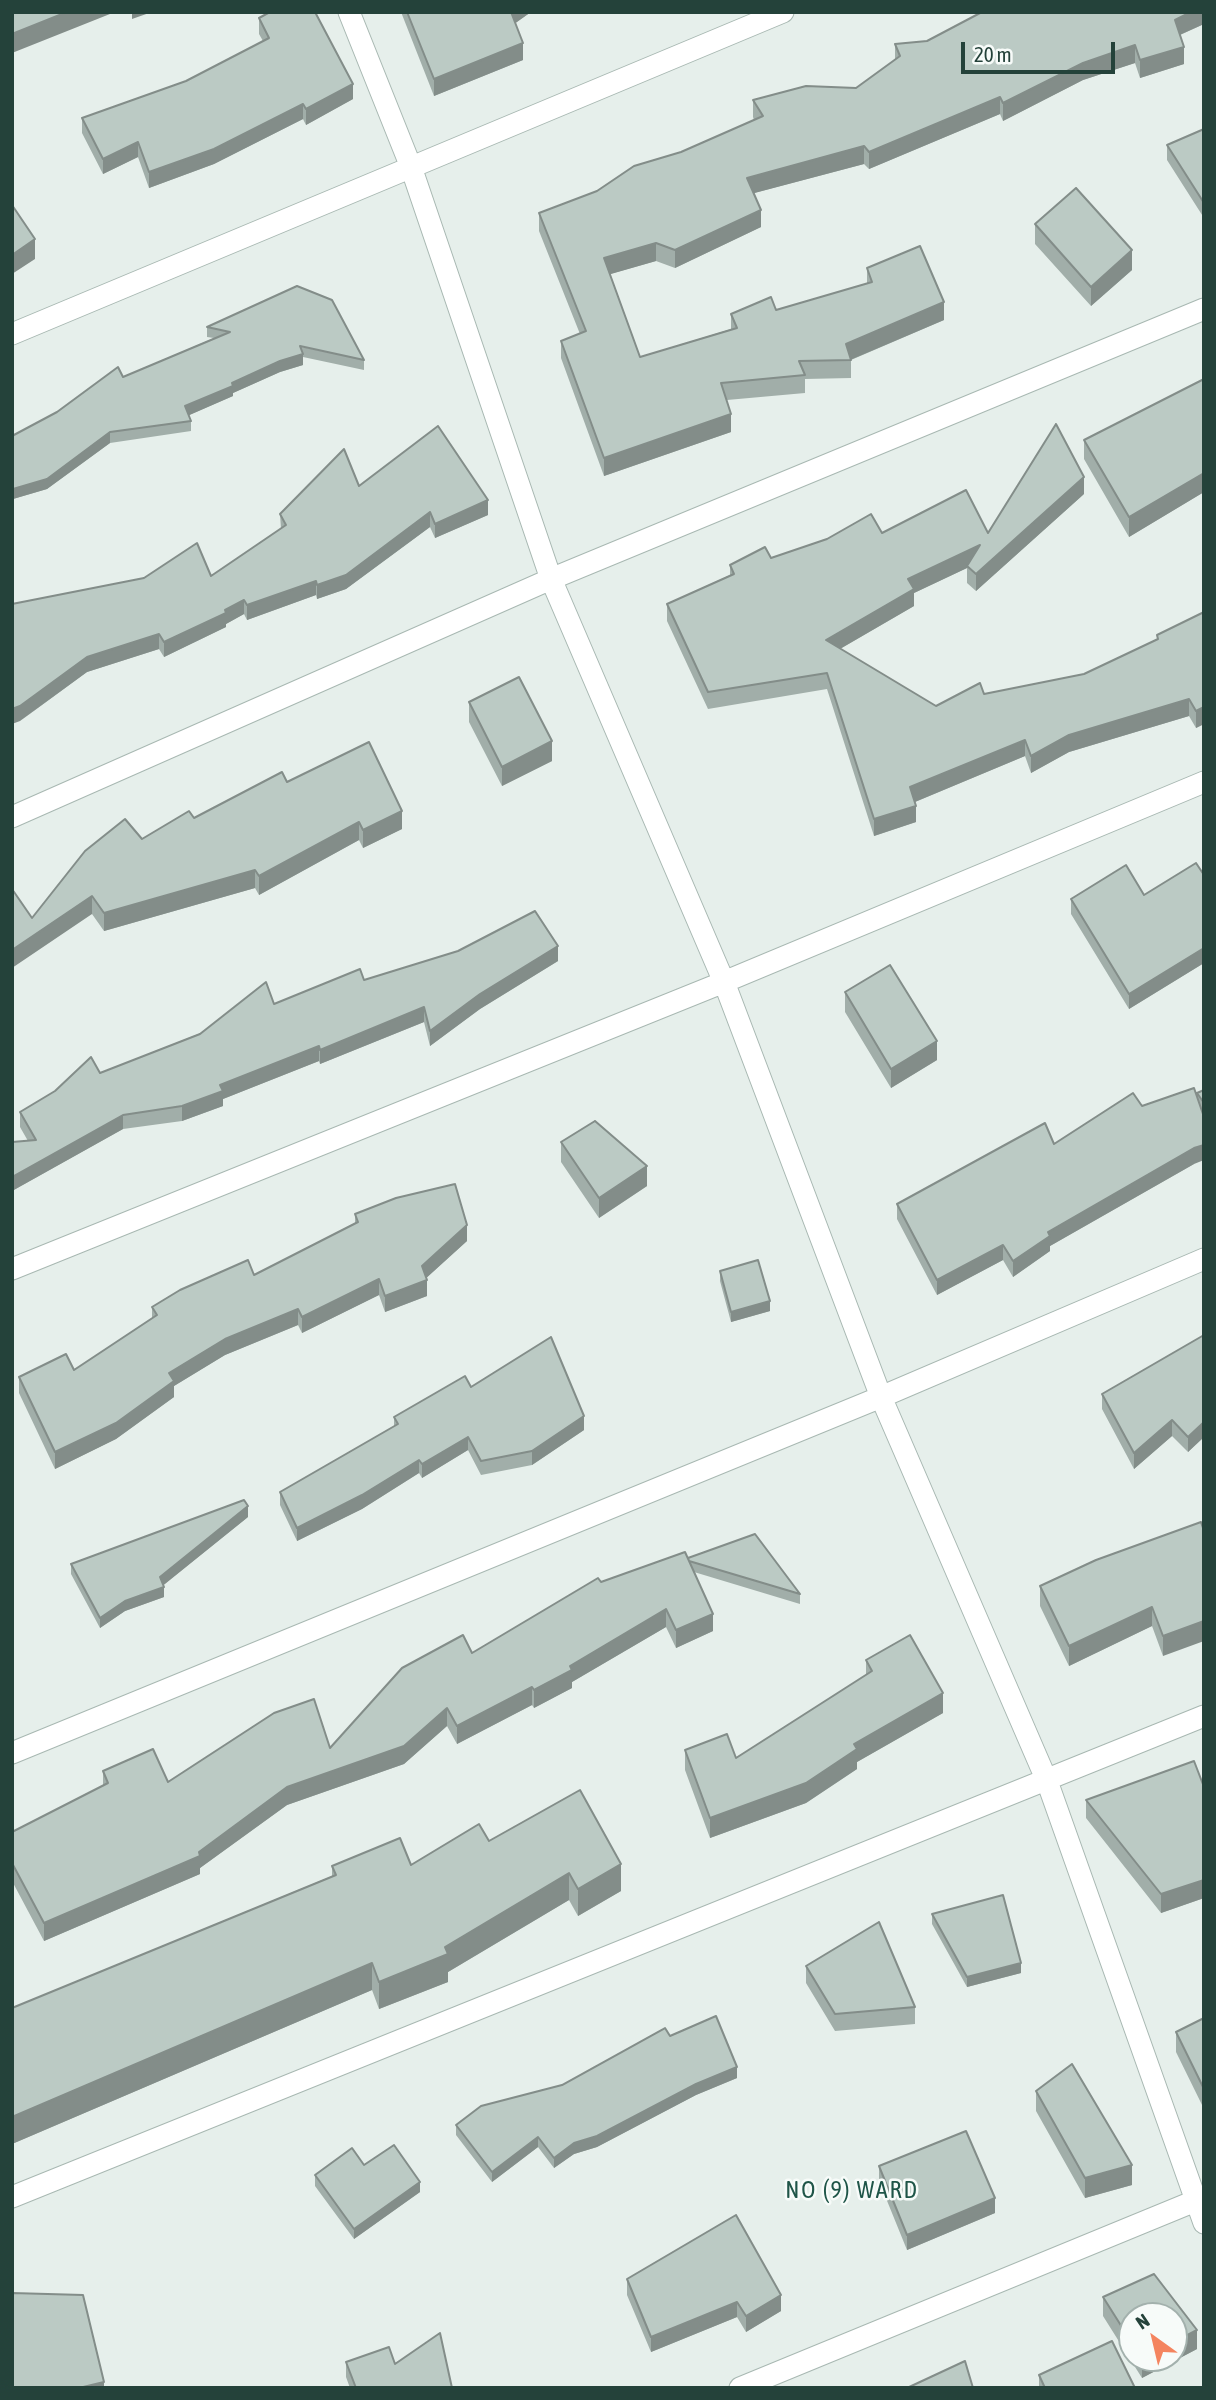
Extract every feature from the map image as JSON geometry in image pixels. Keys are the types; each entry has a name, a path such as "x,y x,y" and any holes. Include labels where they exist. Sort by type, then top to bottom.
{"street":[{"path":"349,12 411,167 551,579 724,982 881,1397 1047,1781 1204,2223"},
{"path":"12,334 783,12"},
{"path":"12,817 551,579 1204,309"},
{"path":"12,1269 724,982 1204,782"},
{"path":"12,1753 881,1397 1204,1259"},
{"path":"12,2197 1204,1716"},
{"path":"740,2388 1195,2201"}],"building":[{"path":"12,12 67,12 12,34"},
{"path":"270,12 315,12 353,84 306,109 303,104 214,149 149,172 138,142 103,159 82,118 186,81 269,38 259,18"},
{"path":"407,12 511,12 523,43 434,79"},
{"path":"982,12 1191,12 1175,20 1184,47 1140,60 1135,45 1083,63 1003,103 1000,97 869,152 864,146 747,178 761,210 675,250 656,243 604,258 640,357 737,328 731,314 771,297 776,310 872,282 867,268 920,246 944,302 846,344 851,360 799,361 805,375 721,383 731,414 604,458 561,341 586,331 539,213 597,191 634,166 681,152 763,116 753,100 806,86 856,88 900,56 895,44 927,41"},
{"path":"1204,129 1204,203 1167,145"},
{"path":"1076,188 1132,250 1091,287 1035,224"},
{"path":"12,205 35,239 12,255"},
{"path":"297,286 332,300 364,360 300,346 303,354 280,361 232,383 233,386 185,406 191,421 110,432 47,479 13,489 12,436 57,412 118,367 123,377 230,332 207,327"},
{"path":"1204,379 1204,473 1129,517 1084,440"},
{"path":"1056,424 1084,477 976,574 967,566 980,545 908,579 914,589 826,640 936,706 980,683 984,694 1084,674 1158,639 1157,635 1204,612 1204,707 1196,711 1189,699 1069,735 1031,756 1025,740 910,787 916,806 874,819 827,673 708,692 667,604 734,574 730,565 765,547 771,558 827,539 871,514 882,533 966,490 988,533"},
{"path":"438,426 488,500 435,524 430,512 346,575 317,585 316,581 247,605 244,600 225,610 226,613 164,642 159,634 87,657 12,709 12,604 144,578 197,543 211,576 286,525 280,514 344,449 359,486"},
{"path":"519,677 552,741 502,767 469,702"},
{"path":"369,742 402,811 363,830 359,822 259,876 255,870 104,913 92,896 12,950 12,889 32,918 85,851 125,819 142,839 189,811 194,818 282,772 287,782"},
{"path":"1196,863 1204,875 1204,948 1129,994 1071,899 1126,865 1144,895"},
{"path":"535,911 558,946 480,994 430,1031 424,1007 320,1050 319,1046 220,1085 223,1091 182,1106 123,1115 12,1177 12,1142 36,1140 20,1112 55,1091 91,1057 100,1073 200,1034 266,982 274,1004 360,969 364,980 458,951"},
{"path":"890,965 937,1041 891,1069 845,992"},
{"path":"1194,1088 1204,1117 1204,1145 1194,1148 1048,1232 1050,1236 1013,1261 1003,1245 937,1280 897,1204 1045,1123 1054,1144 1133,1093 1142,1106"},
{"path":"1204,1090 1204,1103 1197,1093"},
{"path":"595,1121 647,1166 599,1198 561,1142"},
{"path":"455,1184 467,1225 422,1266 427,1280 385,1296 379,1279 302,1317 298,1309 225,1339 169,1373 174,1381 116,1423 55,1452 19,1377 66,1354 74,1370 157,1315 152,1307 180,1290 248,1260 254,1275 358,1222 355,1214 396,1198"},
{"path":"758,1260 770,1301 731,1312 720,1271"},
{"path":"1204,1335 1204,1422 1188,1437 1172,1420 1134,1453 1102,1394"},
{"path":"551,1337 584,1416 532,1451 481,1461 468,1437 422,1464 419,1460 362,1495 297,1528 280,1492 398,1424 394,1417 465,1376 471,1387"},
{"path":"244,1500 248,1506 160,1577 164,1587 125,1601 100,1618 71,1564"},
{"path":"1201,1522 1204,1531 1204,1621 1163,1636 1152,1607 1069,1646 1040,1586 1096,1560"},
{"path":"755,1534 800,1594 689,1561 688,1558"},
{"path":"685,1552 713,1614 676,1630 666,1609 570,1666 572,1670 534,1690 532,1687 457,1726 447,1708 404,1746 287,1787 199,1852 200,1856 44,1923 12,1863 12,1832 108,1783 103,1771 153,1749 168,1782 274,1713 314,1699 330,1748 402,1668 463,1635 472,1653 598,1578 601,1582"},
{"path":"910,1635 943,1693 854,1744 857,1749 806,1783 710,1818 685,1750 727,1734 736,1758 872,1671 866,1660"},
{"path":"1194,1761 1204,1787 1204,1880 1161,1894 1086,1800"},
{"path":"580,1790 621,1864 578,1889 569,1873 445,1947 448,1954 379,1982 372,1963 12,2117 12,2008 336,1875 332,1866 400,1838 411,1865 479,1824 489,1841"},
{"path":"1003,1895 1021,1963 967,1977 932,1914"},
{"path":"879,1922 915,2007 835,2014 806,1966"},
{"path":"716,2016 737,2067 696,2084 597,2136 574,2143 554,2158 538,2137 492,2172 456,2125 481,2106 562,2085 665,2028 670,2036"},
{"path":"1204,2018 1204,2089 1176,2032"},
{"path":"1072,2064 1132,2165 1085,2178 1036,2091"},
{"path":"966,2131 995,2198 907,2235 879,2166"},
{"path":"394,2145 420,2182 354,2229 315,2175 352,2148 364,2165"},
{"path":"736,2215 781,2295 746,2316 737,2302 651,2337 627,2279"},
{"path":"1154,2274 1176,2302 1118,2302 1118,2321 1103,2297"},
{"path":"12,2293 83,2295 104,2382 79,2388 12,2388"},
{"path":"1188,2318 1197,2330 1188,2335"},
{"path":"440,2333 452,2388 356,2388 346,2362 389,2347 395,2364"},
{"path":"1112,2341 1118,2353 1118,2372 1127,2372 1135,2388 1045,2388 1039,2375"},
{"path":"965,2361 973,2388 907,2388"}],"district":[{"name":"NO (9) WARD","path":"852,2190"}]}
